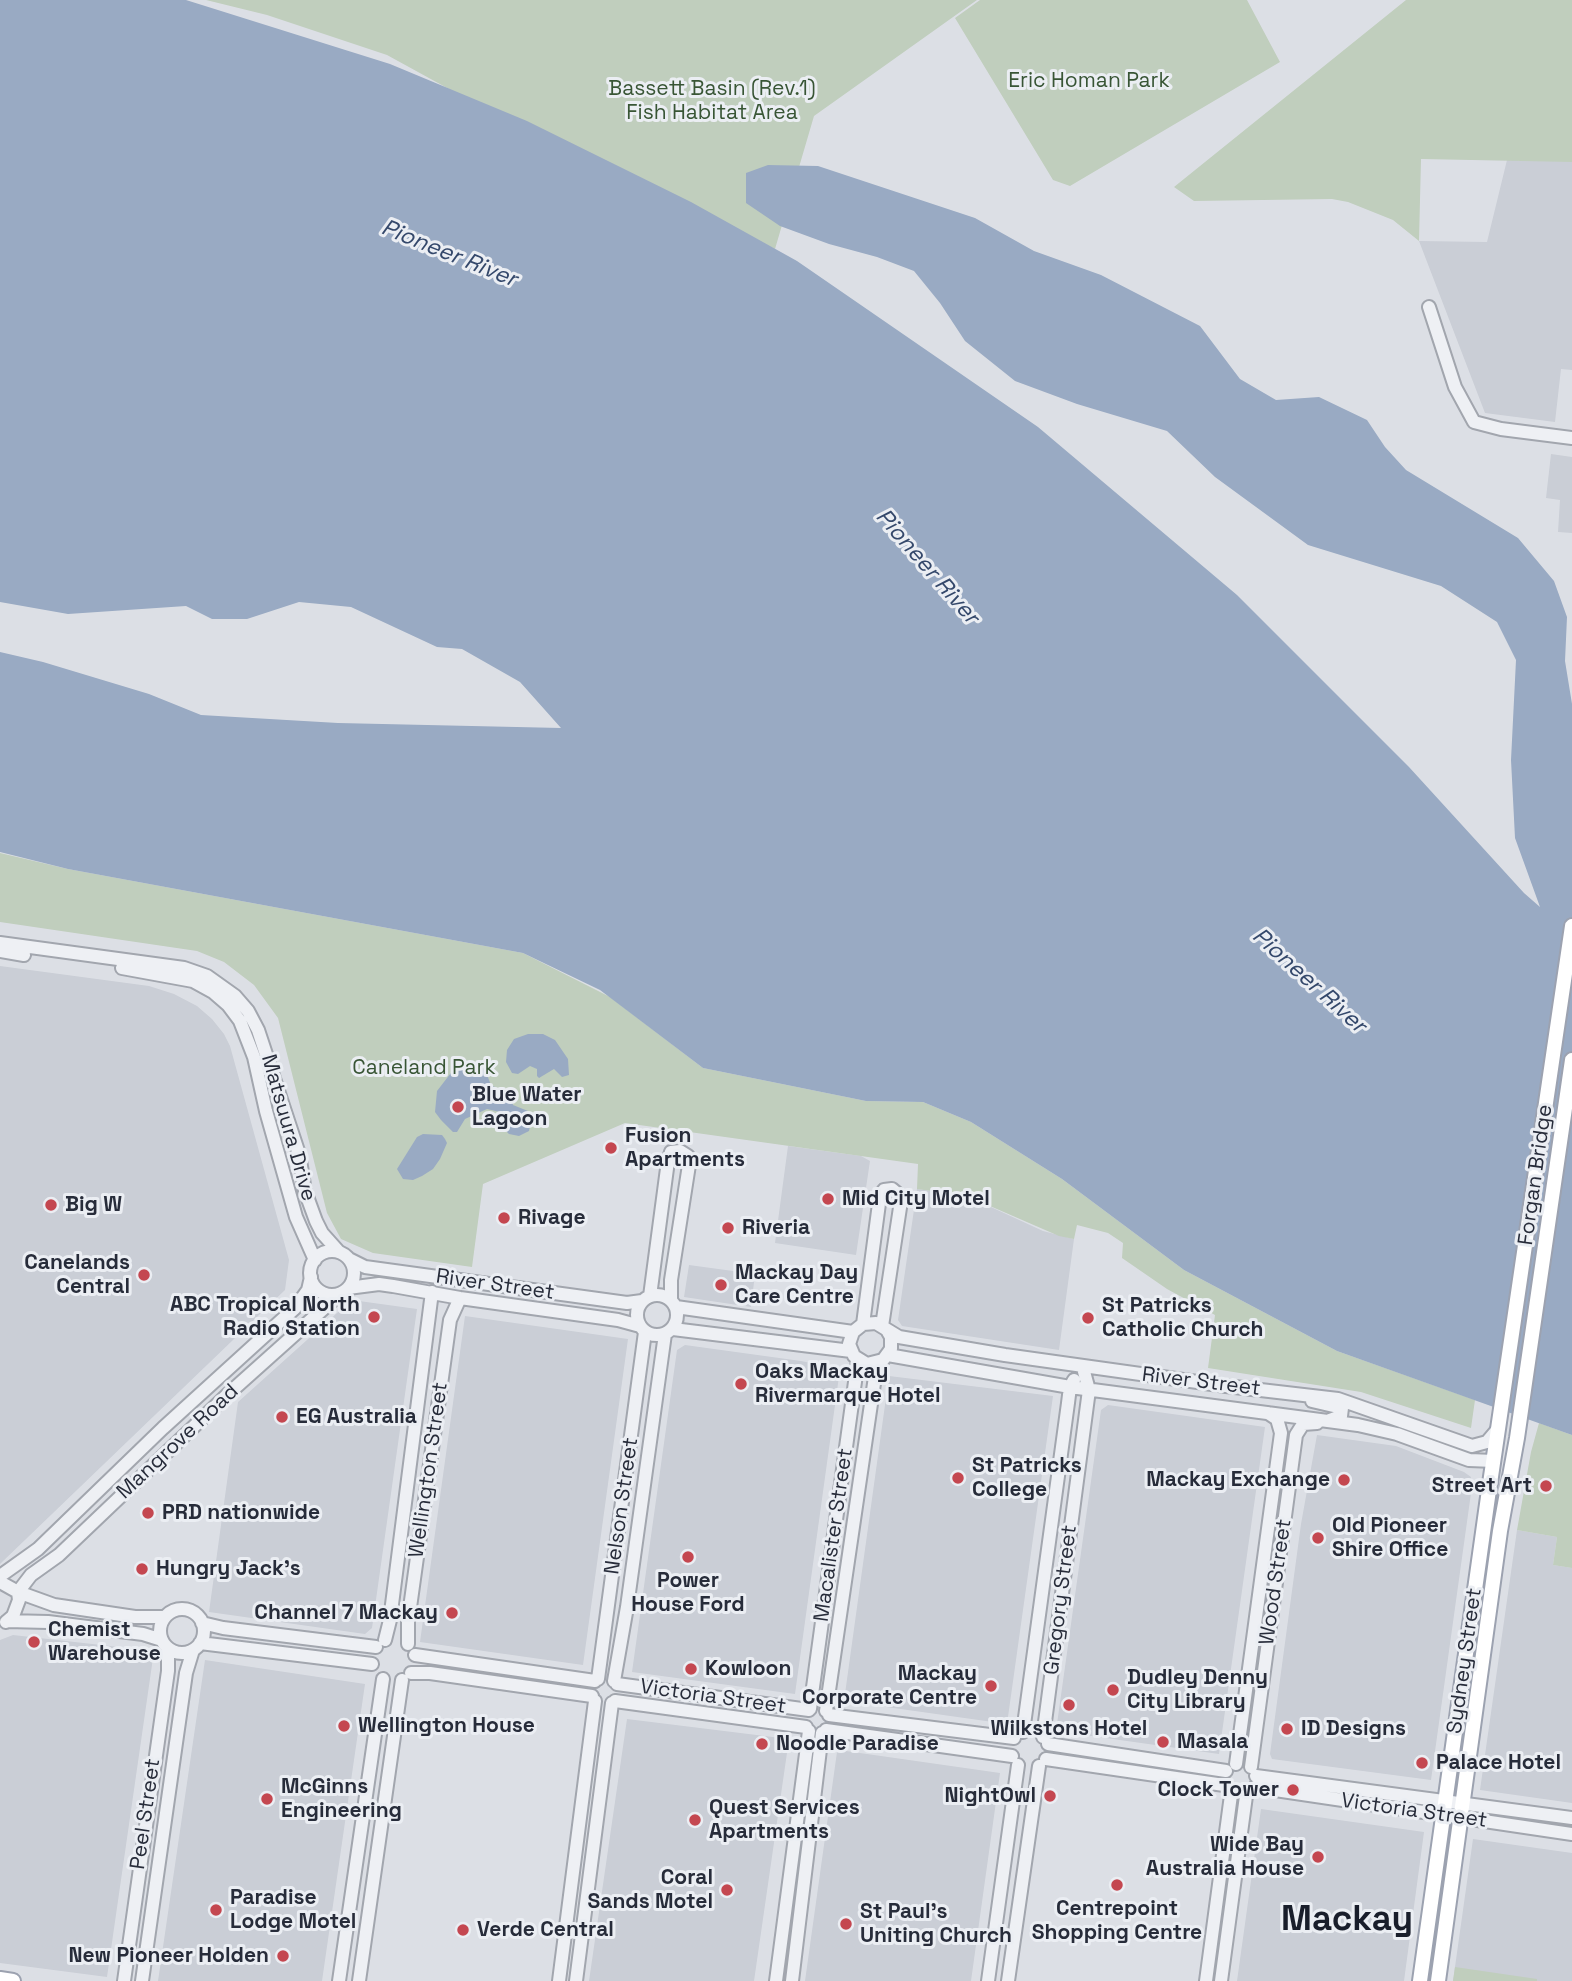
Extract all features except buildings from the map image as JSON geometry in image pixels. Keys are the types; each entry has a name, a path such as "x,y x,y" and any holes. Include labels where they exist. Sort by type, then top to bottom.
{"main road":[{"name":"Forgan Bridge","path":"1500,1424 1572,926"},
{"name":"Forgan Bridge","path":"1518,1432 1572,1060"},
{"name":"Sydney Street","path":"1420,1981 1500,1424"},
{"name":"Sydney Street","path":"1438,1981 1500,1531 1518,1432"},
{"path":"1494,1461 1508,1453 1518,1432"},
{"path":"1482,1537 1500,1531"},
{"path":"0,1979 13,1981"}],"street":[{"path":"1429,307 1455,387 1474,422 1501,429 1569,437"},
{"name":"Matsuura Drive","path":"0,943 184,968 221,984 248,1011 258,1030 299,1154 305,1191 316,1221 322,1233 344,1256"},
{"name":"Matsuura Drive","path":"0,951 174,976 193,981 214,992 228,1005 246,1035 296,1217 315,1260"},
{"path":"669,1331 677,1318 671,1280 689,1165 688,1156 680,1151 671,1152 668,1161 646,1299 637,1313 642,1329 658,1336 669,1331 855,1355"},
{"path":"646,1299 661,1295 673,1304 858,1328 876,1323 885,1329 892,1343 888,1355 877,1363 867,1364 855,1355 849,1344 858,1328 873,1259 880,1196 884,1190 892,1189 901,1201 885,1329"},
{"path":"326,1252 344,1256 354,1277 345,1290 335,1295 322,1292 313,1283 311,1276 315,1260 326,1252"},
{"name":"River Street","path":"344,1256 365,1267 627,1303 646,1299"},
{"path":"873,1259 892,1263"},
{"name":"Mangrove Road","path":"0,1576 38,1549 163,1428 295,1308 308,1290 311,1276"},
{"name":"River Street","path":"345,1290 379,1284 618,1320 642,1329"},
{"name":"Mangrove Road","path":"18,1592 211,1410 345,1290"},
{"name":"Wellington Street","path":"380,1644 390,1620 432,1292"},
{"name":"Wellington Street","path":"411,1649 408,1622 450,1320 460,1298"},
{"name":"Nelson Street","path":"597,1680 642,1329"},
{"name":"River Street","path":"885,1329 899,1337 1083,1368 1345,1400 1472,1446 1489,1441 1500,1424"},
{"name":"Nelson Street","path":"615,1682 669,1331"},
{"name":"Macalister Street","path":"810,1710 855,1355"},
{"name":"River Street","path":"888,1355 1089,1390 1328,1420 1390,1432 1471,1461 1494,1461"},
{"name":"Macalister Street","path":"828,1713 877,1363"},
{"name":"Gregory Street","path":"1019,1735 1070,1387 1083,1368"},
{"name":"Gregory Street","path":"1045,1740 1089,1390 1083,1368"},
{"path":"1303,1394 1320,1404 1341,1408 1341,1416 1328,1420"},
{"name":"Wood Street","path":"1228,1790 1251,1654 1282,1430 1275,1417 1261,1411"},
{"path":"1065,1419 1076,1414 1085,1421"},
{"name":"Wood Street","path":"1220,1981 1252,1781 1260,1694 1297,1431 1304,1423 1328,1420"},
{"path":"1268,1528 1283,1530"},
{"path":"0,1582 18,1592 54,1605 135,1617 166,1617"},
{"path":"2,1624 13,1616 18,1608 18,1592"},
{"path":"1258,1599 1273,1601"},
{"path":"165,1644 160,1628 166,1617 174,1611 187,1610 198,1616 202,1623 204,1633 197,1647"},
{"path":"2,1624 48,1622 143,1634 180,1653 197,1647 372,1664"},
{"path":"202,1623 223,1628 380,1644 396,1639 411,1649 597,1680 606,1678 615,1682 619,1692 614,1702 576,1981"},
{"name":"Peel Street","path":"124,1981 168,1671 165,1644"},
{"path":"380,1644 372,1664 383,1679 396,1682 430,1673 593,1699 603,1706 614,1702"},
{"name":"Peel Street","path":"142,1981 186,1673 197,1647"},
{"path":"359,1981 407,1677 415,1661 411,1649"},
{"path":"1251,1654 1266,1656"},
{"path":"339,1981 383,1679"},
{"path":"559,1981 593,1699 591,1688 597,1680"},
{"name":"Victoria Street","path":"615,1682 810,1710"},
{"path":"1245,1692 1260,1694"},
{"name":"Victoria Street","path":"614,1702 1015,1760"},
{"path":"816,1730 804,1720 810,1710 817,1707 828,1713 1019,1735 1034,1731 1045,1740 1231,1767 1252,1781"},
{"path":"776,1981 816,1730 830,1721 828,1713"},
{"path":"792,1981 816,1730"},
{"path":"988,1981 1015,1760 1011,1750 1019,1735"},
{"path":"1008,1981 1045,1740"},
{"path":"1015,1760 1028,1769 1043,1763 1228,1790 1252,1781"},
{"name":"Victoria Street","path":"1252,1781 1445,1807 1462,1802 1572,1818"},
{"path":"1206,1981 1228,1790"},
{"name":"Victoria Street","path":"1445,1807 1460,1818 1572,1834"}],"shaded area":[{"path":"1507,160 1572,161 1572,370 1561,369 1555,422 1485,413 1419,241 1487,242"},
{"path":"1551,454 1572,457 1572,533 1558,532 1560,500 1546,498"},
{"name":"Canelands Central","path":"0,966 149,986 174,994 197,1006 212,1019 230,1046 289,1260 285,1290 0,1564"},
{"path":"788,1146 861,1156 870,1161 856,1255 775,1243"},
{"path":"917,1189 967,1196 1043,1231 1074,1239 1059,1350 902,1326 898,1320"},
{"path":"689,1265 755,1274 751,1307 684,1297"},
{"path":"359,1301 417,1309 372,1628 365,1634 209,1612 238,1402 347,1304"},
{"path":"465,1316 628,1339 583,1665 420,1642"},
{"path":"685,1345 840,1369 795,1694 632,1672 677,1350"},
{"name":"St Patricks College","path":"889,1376 1053,1396 1007,1724 844,1701"},
{"path":"1108,1405 1265,1427 1219,1754 1056,1731 1101,1410"},
{"path":"1317,1435 1396,1446 1471,1477 1472,1486 1431,1780 1272,1759 1270,1754 1301,1524"},
{"path":"1517,1530 1557,1537 1553,1565 1572,1568 1572,1803 1480,1790"},
{"path":"13,1635 154,1651 107,1977 0,1963 0,1640"},
{"path":"205,1660 365,1684 322,1981 158,1981"},
{"path":"627,1719 789,1739 754,1981 589,1981"},
{"path":"839,1750 1000,1773 971,1981 805,1981"},
{"path":"1261,1809 1424,1832 1404,1981 1237,1981"},
{"path":"1473,1839 1572,1853 1572,1981 1453,1981"}],"green space":[{"name":"Bassett Basin (Rev.1) Fish Habitat Area","path":"206,0 977,0 814,116 775,249 500,117 387,55 267,15"},
{"name":"Eric Homan Park","path":"980,0 1247,0 1280,62 1070,186 1053,180 955,18"},
{"path":"1406,0 1572,0 1572,162 1421,159 1419,241 1393,220 1348,202 1332,199 1194,201 1174,187"},
{"name":"Caneland Park","path":"0,853 68,869 523,953 610,997 703,1068 866,1101 923,1102 971,1122 1062,1179 1184,1270 1337,1351 1475,1400 1471,1428 1361,1392 1208,1368 1215,1315 1167,1289 1122,1258 1123,1243 1108,1233 1077,1225 1074,1239 1059,1236 967,1196 917,1189 918,1164 625,1123 483,1184 472,1267 373,1253 341,1239 327,1213 278,1018 254,985 224,962 197,951 0,922"},
{"path":"1539,1423 1572,1435 1572,1568 1553,1565 1557,1537 1517,1530"},
{"path":"1455,1967 1537,1979 1537,1981 1453,1981"}],"water":[{"name":"Pioneer River","path":"0,0 186,0 390,64 527,121 691,202 797,261 1038,427 1237,595 1409,767 1524,893 1540,907 1515,838 1511,760 1516,660 1497,622 1441,586 1308,545 1215,477 1167,431 1077,404 1015,381 965,341 940,303 914,271 780,226 746,203 746,173 768,165 818,166 975,218 1034,251 1101,275 1200,326 1240,379 1276,400 1319,397 1367,420 1385,447 1406,470 1518,538 1554,581 1567,617 1565,661 1572,704 1572,1435 1337,1351 1184,1270 1062,1179 971,1122 923,1102 866,1101 703,1068 600,990 523,953 68,869 0,852 0,652 149,694 201,715 338,723 561,728 520,682 462,649 437,647 351,607 299,602 247,619 212,619 186,606 68,614 0,602"},
{"path":"528,1034 543,1034 555,1040 568,1059 569,1075 562,1077 554,1069 539,1078 537,1069 530,1066 518,1074 512,1073 506,1062 507,1050 514,1039"},
{"path":"467,1062 480,1065 491,1085 510,1095 513,1105 528,1111 532,1118 529,1131 519,1136 509,1134 503,1128 500,1112 487,1109 465,1119 457,1132 453,1132 441,1120 435,1112 437,1091 454,1069"},
{"path":"423,1134 442,1135 445,1139 447,1143 440,1159 433,1169 422,1176 413,1180 403,1179 397,1169 417,1137"}],"place":[{"name":"Blue Water Lagoon","path":"458,1107"},
{"name":"Fusion Apartments","path":"611,1148"},
{"name":"Mid City Motel","path":"828,1199"},
{"name":"Big W","path":"51,1205"},
{"name":"Rivage","path":"504,1218"},
{"name":"Riveria","path":"728,1228"},
{"name":"Canelands Central","path":"144,1275"},
{"name":"Mackay Day Care Centre","path":"721,1285"},
{"name":"ABC Tropical North Radio Station","path":"374,1317"},
{"name":"St Patricks Catholic Church","path":"1088,1318"},
{"name":"Oaks Mackay Rivermarque Hotel","path":"741,1384"},
{"name":"EG Australia","path":"282,1417"},
{"name":"St Patricks College","path":"958,1478"},
{"name":"Mackay Exchange","path":"1344,1480"},
{"name":"Street Art","path":"1546,1486"},
{"name":"PRD nationwide","path":"148,1513"},
{"name":"Old Pioneer Shire Office","path":"1318,1538"},
{"name":"Power House Ford","path":"688,1557"},
{"name":"Hungry Jack's","path":"142,1569"},
{"name":"Channel 7 Mackay","path":"452,1613"},
{"name":"Chemist Warehouse","path":"34,1642"},
{"name":"Kowloon","path":"691,1669"},
{"name":"Mackay Corporate Centre","path":"991,1686"},
{"name":"Dudley Denny City Library","path":"1113,1690"},
{"name":"Wilkstons Hotel","path":"1069,1705"},
{"name":"Wellington House","path":"344,1726"},
{"name":"ID Designs","path":"1287,1729"},
{"name":"Masala","path":"1163,1742"},
{"name":"Noodle Paradise","path":"762,1744"},
{"name":"Palace Hotel","path":"1422,1763"},
{"name":"Clock Tower","path":"1293,1790"},
{"name":"NightOwl","path":"1050,1796"},
{"name":"McGinns Engineering","path":"267,1799"},
{"name":"Quest Services Apartments","path":"695,1820"},
{"name":"Wide Bay Australia House","path":"1318,1857"},
{"name":"Centrepoint Shopping Centre","path":"1117,1885"},
{"name":"Coral Sands Motel","path":"727,1890"},
{"name":"Paradise Lodge Motel","path":"216,1910"},
{"name":"St Paul's Uniting Church","path":"846,1924"},
{"name":"Verde Central","path":"463,1930"},
{"name":"New Pioneer Holden","path":"283,1956"}],"district":[{"name":"Mackay","path":"1347,1921"}]}
